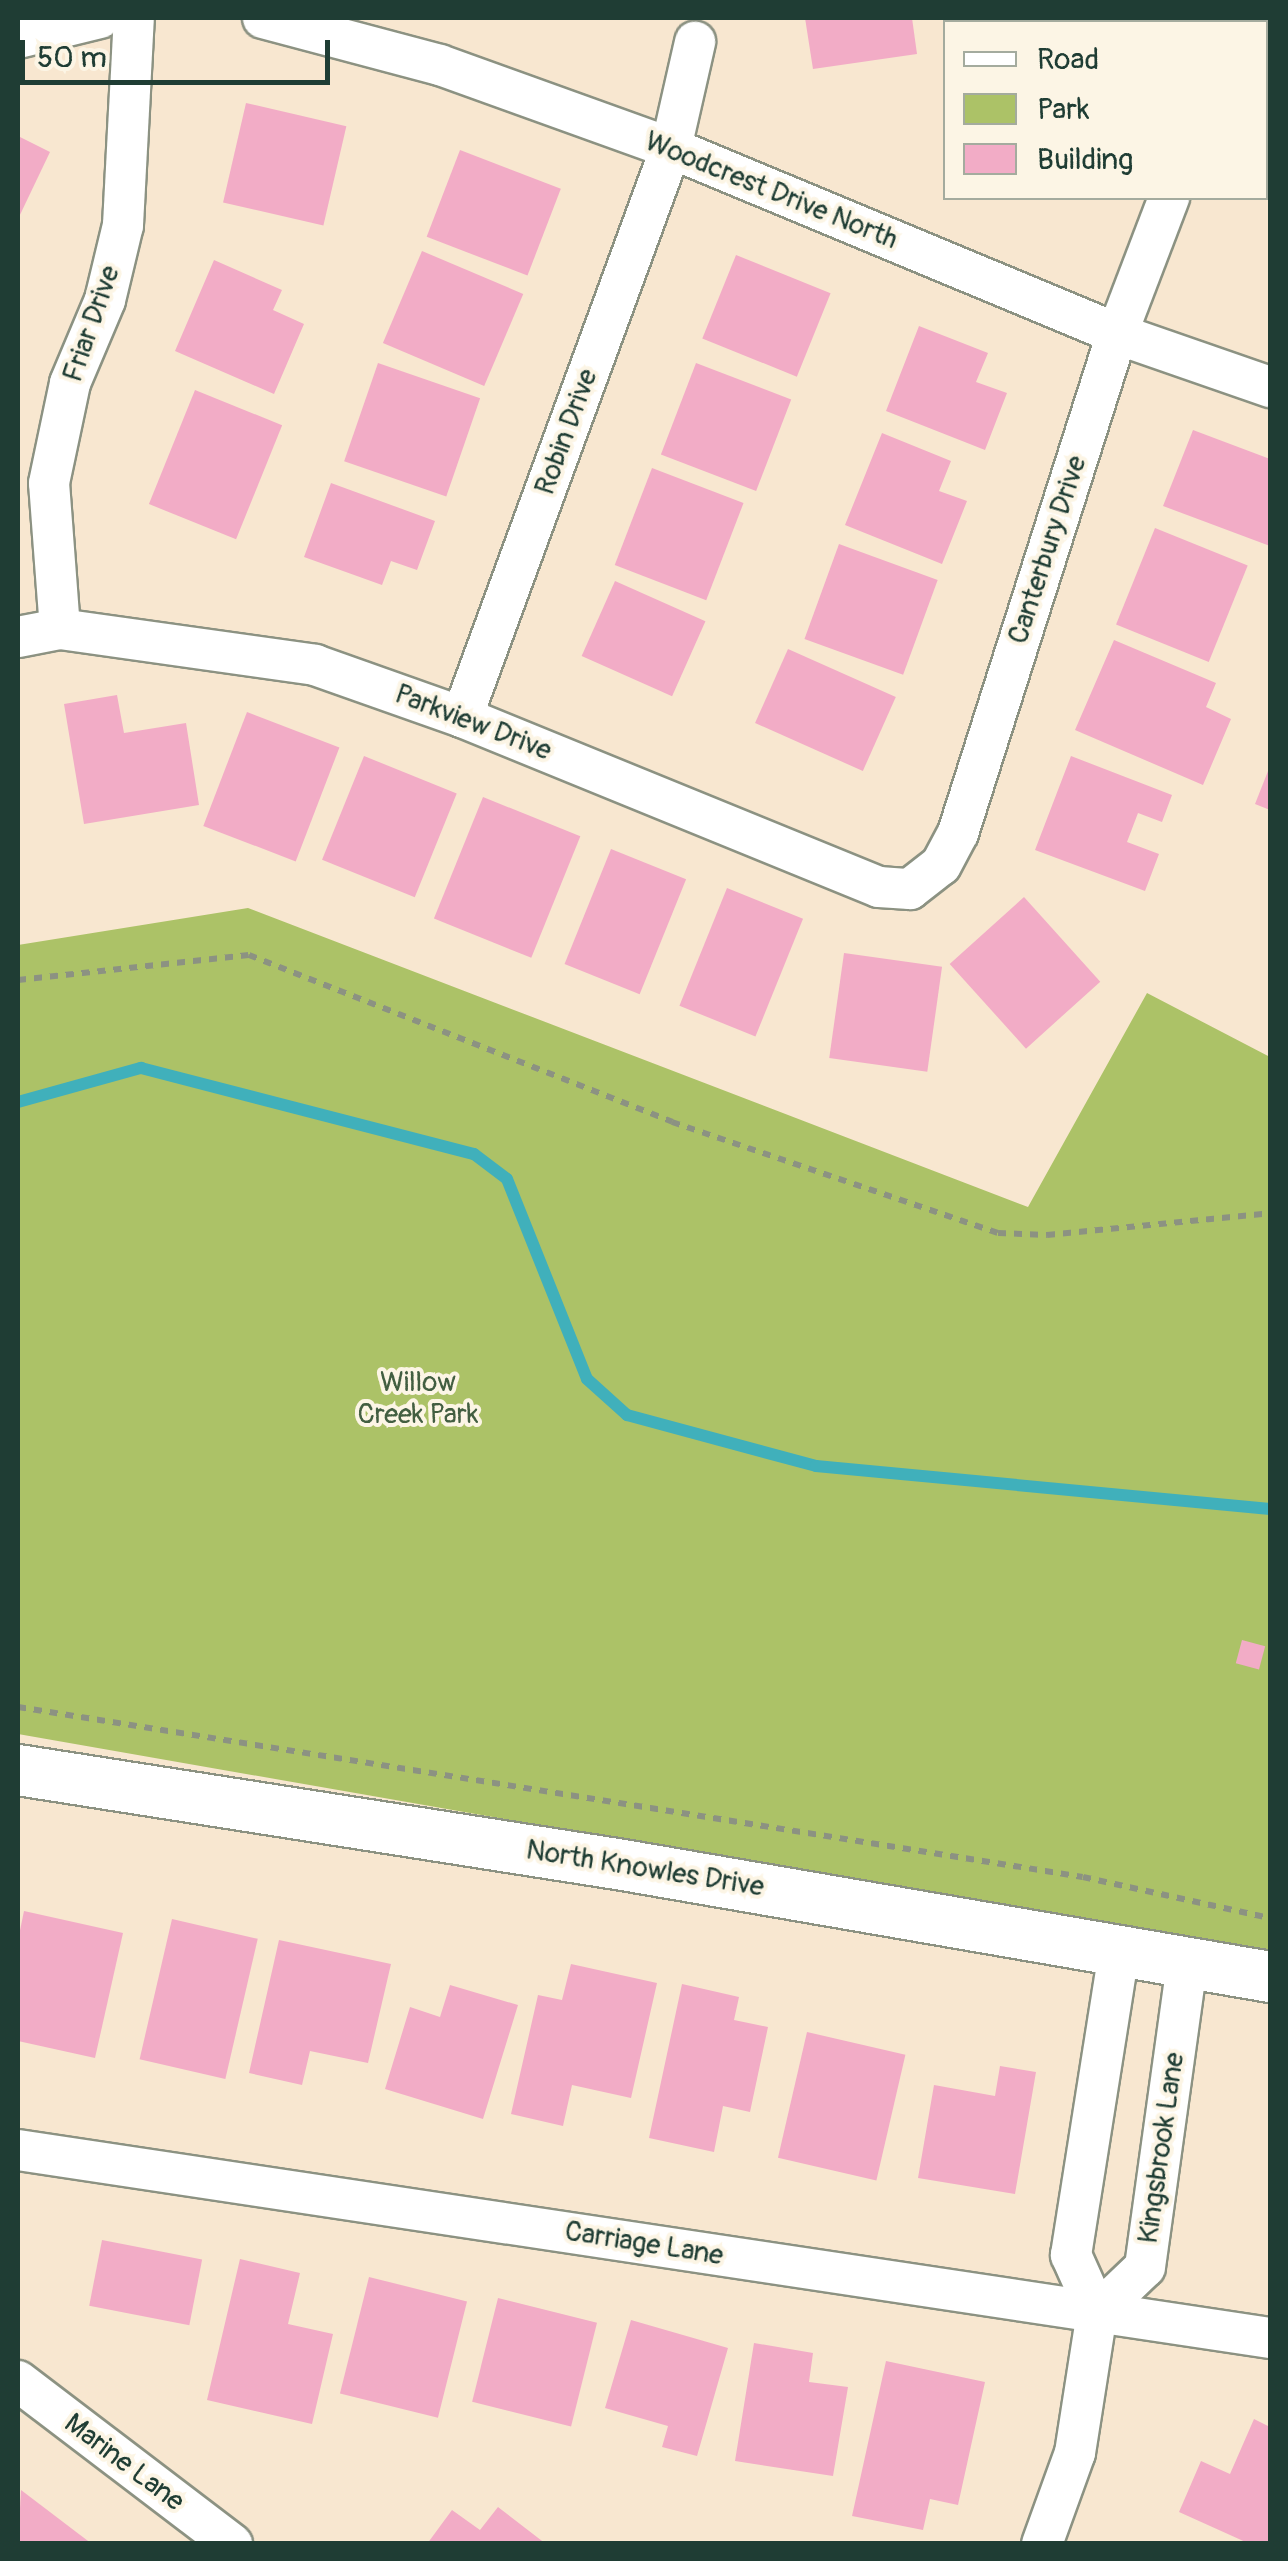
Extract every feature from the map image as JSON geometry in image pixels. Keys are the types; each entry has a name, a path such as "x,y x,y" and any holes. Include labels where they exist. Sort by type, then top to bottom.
{"street":[{"path":"18,38 100,18"},
{"name":"Friar Drive","path":"60,630 48,483 70,383 105,300 123,225 134,18"},
{"name":"Woodcrest Drive North","path":"263,18 440,65 671,148 1117,334 1270,387"},
{"name":"Robin Drive","path":"462,716 671,148 695,42"},
{"name":"Canterbury Drive","path":"910,889 940,866 958,833 1117,334 1168,200"},
{"name":"Parkview Drive","path":"18,637 60,630 314,665 462,716 879,886 910,889"},
{"name":"North Knowles Drive","path":"18,1770 623,1864 1270,1977"},
{"path":"1042,2544 1075,2453 1097,2312 1071,2255 1119,1951"},
{"name":"Kingsbrook Lane","path":"1097,2312 1145,2268 1188,1963"},
{"name":"Carriage Lane","path":"18,2150 1270,2338"},
{"name":"Marine Lane","path":"18,2381 232,2544"}],"path":[{"path":"18,980 249,956 672,1122 998,1233 1046,1235 1270,1213"},
{"path":"18,1707 1083,1877 1270,1918"}],"green space":[{"name":"Willow Creek Park","path":"248,908 1028,1207 1147,993 1270,1057 1270,1953 18,1734 18,945"}],"building":[{"path":"805,18 912,18 917,54 813,69"},
{"path":"246,103 346,126 323,226 223,202"},
{"path":"18,136 50,152 18,219"},
{"path":"460,150 561,189 527,276 427,237"},
{"path":"422,251 523,294 484,386 383,343"},
{"path":"736,255 831,293 797,377 702,338"},
{"path":"214,260 282,290 273,310 304,324 274,394 175,351"},
{"path":"919,326 988,353 976,382 1007,393 985,450 886,411"},
{"path":"378,363 480,398 446,496 344,461"},
{"path":"696,363 791,400 756,491 661,454"},
{"path":"195,390 282,425 236,539 149,504"},
{"path":"1193,430 1270,459 1270,546 1163,506"},
{"path":"882,433 951,461 939,491 967,501 942,564 845,525"},
{"path":"652,468 743,503 706,600 615,565"},
{"path":"331,483 435,521 417,570 391,561 382,585 304,557"},
{"path":"1155,528 1248,565 1209,662 1116,624"},
{"path":"839,544 938,580 903,675 804,639"},
{"path":"615,581 705,621 672,696 582,656"},
{"path":"1114,640 1216,683 1206,707 1231,719 1203,785 1075,730"},
{"path":"788,649 896,697 863,771 755,723"},
{"path":"117,695 124,733 186,723 199,805 84,824 64,704"},
{"path":"247,712 339,747 296,861 203,826"},
{"path":"364,756 457,793 415,897 322,860"},
{"path":"1071,756 1172,795 1162,822 1138,813 1127,842 1159,854 1145,891 1035,850"},
{"path":"1270,766 1270,810 1255,804"},
{"path":"483,797 580,836 531,958 434,918"},
{"path":"611,849 686,879 640,994 565,964"},
{"path":"727,888 803,919 755,1036 679,1006"},
{"path":"1024,897 1100,982 1026,1049 950,964"},
{"path":"844,953 942,967 927,1072 829,1058"},
{"path":"1242,1640 1265,1646 1259,1669 1236,1663"},
{"path":"24,1911 123,1933 95,2058 18,2041 18,1940"},
{"path":"172,1919 258,1939 225,2079 140,2059"},
{"path":"279,1940 391,1964 368,2063 310,2051 302,2085 249,2073"},
{"path":"571,1964 657,1983 631,2098 572,2085 563,2126 511,2114 538,1995 562,2000"},
{"path":"682,1984 739,1997 734,2020 768,2027 750,2112 723,2106 714,2152 649,2138"},
{"path":"450,1985 518,2005 483,2119 385,2089 410,2007 440,2017"},
{"path":"807,2032 905,2055 876,2180 778,2158"},
{"path":"1000,2066 1036,2072 1015,2194 918,2178 934,2085 995,2096"},
{"path":"102,2240 202,2259 189,2325 89,2306"},
{"path":"240,2259 300,2273 288,2324 333,2334 312,2424 207,2400"},
{"path":"369,2277 467,2301 438,2418 340,2393"},
{"path":"498,2298 597,2323 571,2426 472,2402"},
{"path":"631,2320 728,2348 697,2456 662,2447 668,2426 605,2408"},
{"path":"754,2343 813,2353 809,2382 848,2387 833,2476 735,2461"},
{"path":"886,2361 985,2382 958,2505 930,2499 923,2530 852,2516"},
{"path":"1254,2419 1270,2427 1270,2544 1250,2544 1179,2512 1201,2461 1230,2474"},
{"path":"21,2490 92,2544 18,2544"},
{"path":"498,2507 546,2544 427,2544 452,2510 480,2530"}],"waterway":[{"path":"18,1102 141,1068 474,1154 507,1179 587,1379 627,1415 816,1466 1270,1509"}]}
